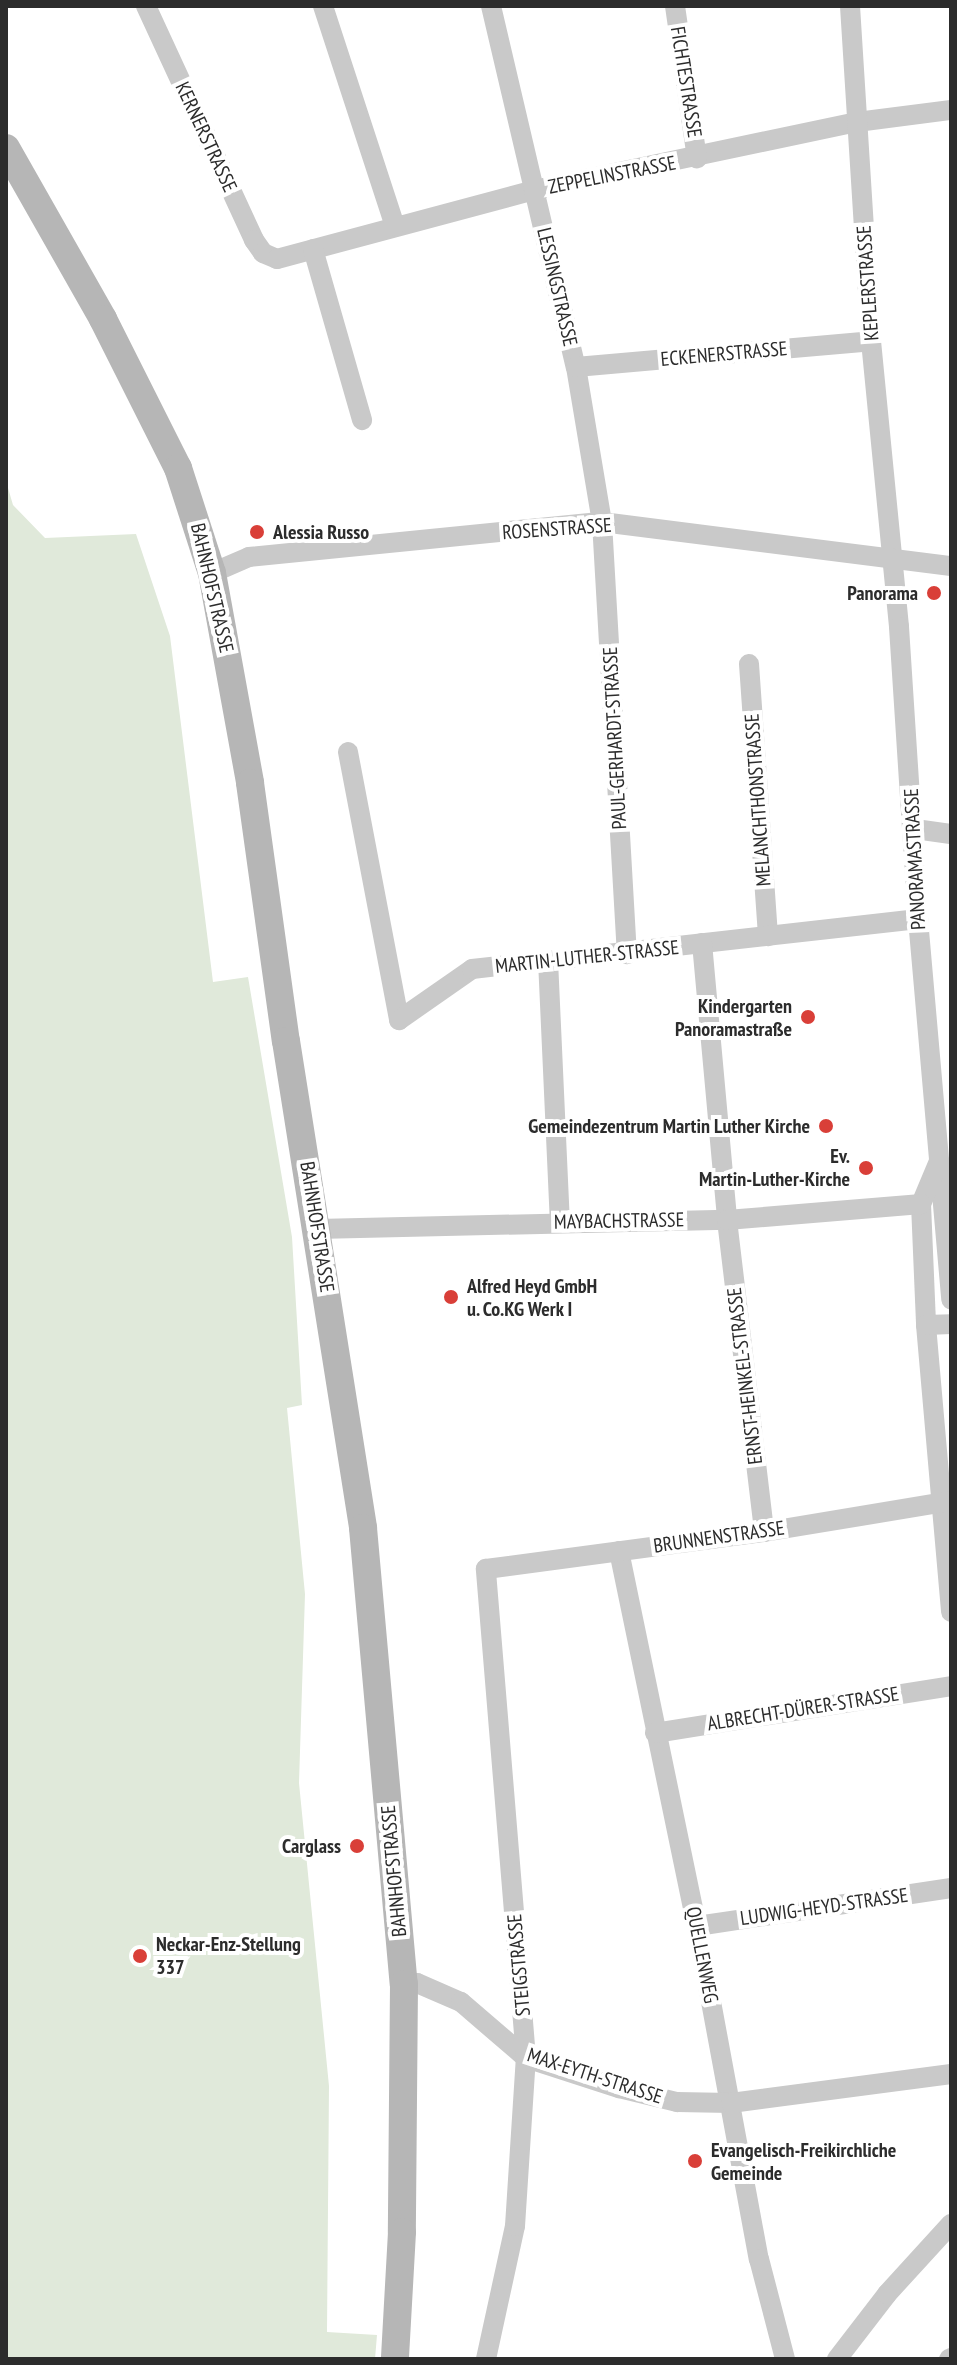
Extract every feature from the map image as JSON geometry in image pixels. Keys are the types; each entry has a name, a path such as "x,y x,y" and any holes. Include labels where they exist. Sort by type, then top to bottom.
{"street":[{"name":"KERNERSTRASSE","path":"146,6 254,240 263,253 277,259"},
{"path":"323,6 395,226"},
{"name":"LESSINGSTRASSE","path":"491,6 576,367 602,522"},
{"name":"FICHTESTRASSE","path":"675,6 697,158"},
{"name":"KEPLERSTRASSE","path":"850,6 871,341 894,560"},
{"name":"ZEPPELINSTRASSE","path":"277,259 534,190 857,122 951,110"},
{"name":"BAHNHOFSTRASSE","path":"6,148 103,319 178,468 212,573 250,783 363,1528 404,1984 402,2232 395,2359"},
{"path":"313,249 362,420"},
{"name":"ECKENERSTRASSE","path":"576,367 871,341"},
{"name":"ROSENSTRASSE","path":"212,573 249,557 602,522 951,566"},
{"name":"PAUL-GERHARDT-STRASSE","path":"602,522 627,954"},
{"name":"PANORAMASTRASSE","path":"894,560 915,829 918,919 951,1300"},
{"name":"MELANCHTHONSTRASSE","path":"749,664 768,936"},
{"name":"MARTIN-LUTHER-STRASSE","path":"348,752 399,1020 472,969 918,919"},
{"path":"915,829 951,834"},
{"name":"ERNST-HEINKEL-STRASSE","path":"702,943 727,1220 764,1532"},
{"path":"548,960 560,1221"},
{"name":"PANORAMASTRASSE","path":"940,1157 921,1204 926,1325 946,1501 951,1612"},
{"name":"MAYBACHSTRASSE","path":"317,1229 560,1221 727,1220 921,1204"},
{"path":"926,1325 951,1324"},
{"name":"BRUNNENSTRASSE","path":"486,1569 764,1532 946,1501"},
{"name":"QUELLENWEG","path":"619,1551 697,1926 759,2259 785,2359"},
{"name":"STEIGSTRASSE","path":"486,1569 526,2058 515,2226 486,2359"},
{"name":"ALBRECHT-DÜRER-STRASSE","path":"655,1733 951,1686"},
{"name":"LUDWIG-HEYD-STRASSE","path":"697,1926 951,1888"},
{"name":"MAX-EYTH-STRASSE","path":"404,1984 417,1983 461,2002 526,2058 619,2088 677,2102 731,2103 951,2074"},
{"path":"837,2359 887,2294 951,2224"}],"green space":[{"path":"6,481 13,505 45,538 136,534 170,636 213,982 248,977 292,1237 302,1405 287,1408 305,1594 299,1783 329,2086 327,2332 377,2335 375,2359 6,2359"}],"place":[{"name":"Alessia Russo","path":"257,532"},
{"name":"Panorama","path":"934,593"},
{"name":"Kindergarten Panoramastraße","path":"808,1017"},
{"name":"Gemeindezentrum Martin Luther Kirche","path":"826,1126"},
{"name":"Ev. Martin-Luther-Kirche","path":"866,1168"},
{"name":"Alfred Heyd GmbH u. Co.KG Werk I","path":"451,1297"},
{"name":"Carglass","path":"357,1846"},
{"name":"Neckar-Enz-Stellung 337","path":"140,1956"},
{"name":"Evangelisch-Freikirchliche Gemeinde","path":"695,2161"}]}
